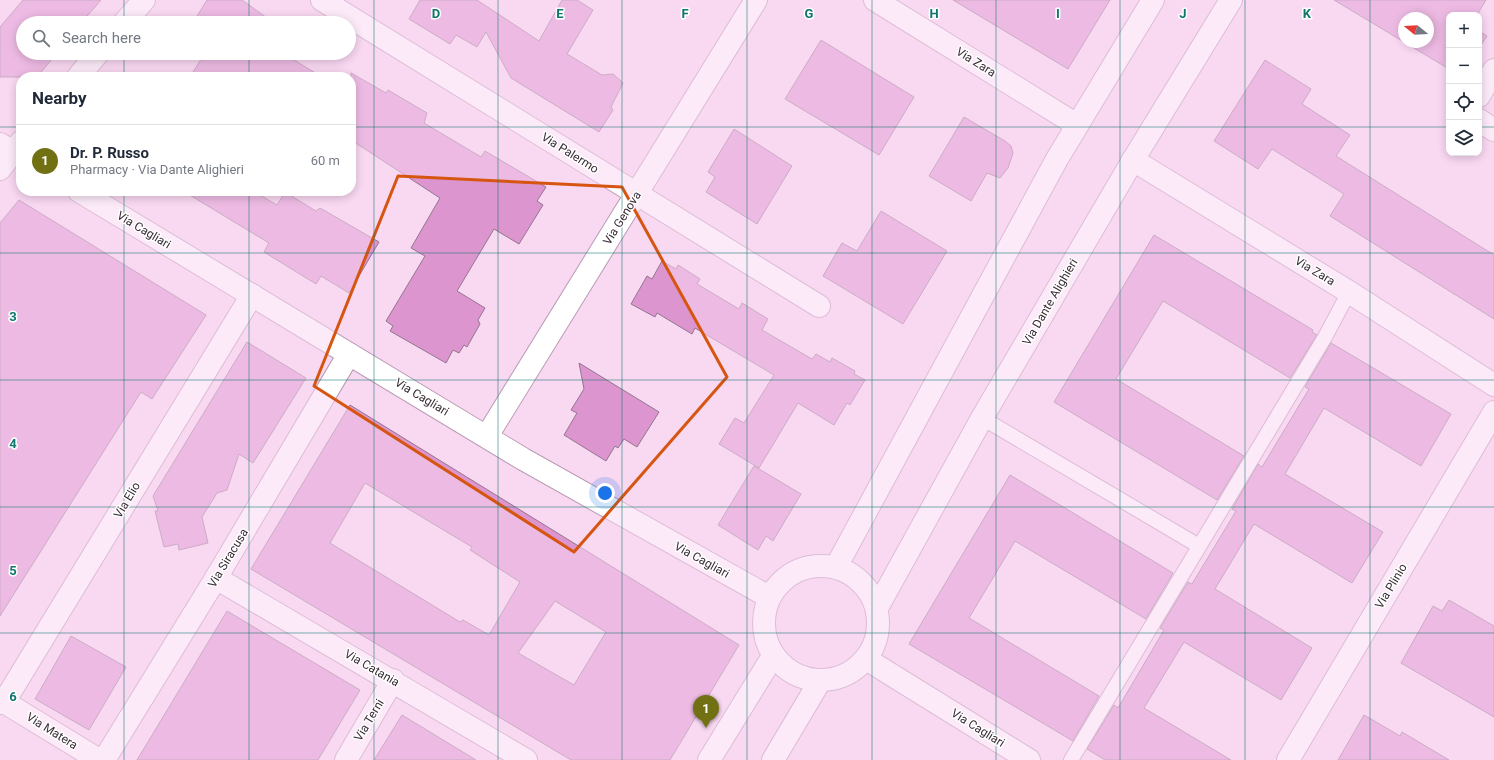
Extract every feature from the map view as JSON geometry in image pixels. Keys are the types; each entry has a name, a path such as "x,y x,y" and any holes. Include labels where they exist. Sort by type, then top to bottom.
{"street":[{"path":"130,16 144,0"},
{"name":"Via Palermo","path":"322,0 348,16"},
{"name":"Via Genova","path":"487,436 638,194 756,0"},
{"name":"Via Zara","path":"875,0 1077,125"},
{"path":"836,567 1077,125 1153,0"},
{"name":"Via Dante Alighieri","path":"877,608 982,418 1133,160 1231,0"},
{"name":"Via Palermo","path":"356,21 818,306"},
{"path":"82,72 92,60"},
{"path":"1482,91 1494,70"},
{"path":"1482,122 1494,130"},
{"path":"0,168 14,148"},
{"name":"Via Zara","path":"1133,160 1349,292 1494,385"},
{"name":"Via Cagliari","path":"87,196 523,459 769,597"},
{"name":"Via Elio","path":"2,702 252,295"},
{"name":"Via Siracusa","path":"104,760 216,578 349,354"},
{"name":"Via Plinio","path":"1288,760 1494,412"},
{"path":"810,566 836,567 861,582 877,608 878,634 866,658 846,675 820,681 802,678 786,669 773,656 766,640 763,623 769,597 786,577 792,574 810,566"},
{"name":"Via Catania","path":"216,578 393,680 526,760"},
{"path":"709,760 773,656"},
{"name":"Via Cagliari","path":"866,658 1029,760"},
{"name":"Via Terni","path":"346,760 393,680"},
{"path":"773,760 820,681"},
{"name":"Via Matera","path":"2,702 99,760"}],"lane":[{"path":"1071,760 1321,344 1349,292"},
{"path":"982,418 1199,546"}],"highlighted area":[{"path":"398,176 622,187 727,377 574,552 314,386"}],"building":[{"path":"23,0 101,0 87,16 16,16 16,60 51,60 41,72 16,72 16,77 0,77 0,27"},
{"path":"207,0 242,0 264,16 197,16"},
{"path":"420,0 477,0 539,41 562,0 577,0 593,10 567,54 602,75 613,74 623,83 611,107 613,110 599,132 511,78 486,32 477,47 456,35 450,44 409,19"},
{"path":"953,0 1110,0 1068,69"},
{"path":"1334,0 1486,0 1479,12 1446,12 1446,67 1414,48 1434,48 1434,12 1398,12 1398,38"},
{"path":"1482,33 1487,36 1482,44"},
{"path":"821,40 914,97 879,155 785,99"},
{"path":"201,60 294,60 314,72 193,72"},
{"path":"1265,60 1311,89 1302,104 1350,135 1336,156 1494,255 1494,319 1330,216 1344,194 1272,149 1258,169 1214,141"},
{"path":"356,76 386,93 388,90 427,113 424,123 481,157 485,151 546,187 537,201 543,205 519,244 494,229 457,291 485,308 478,320 480,324 467,347 464,345 459,353 453,350 446,363 390,331 393,326 386,321 425,256 411,248 440,198 356,143"},
{"path":"964,117 1005,141 1011,146 1013,153 1008,168 1000,178 987,173 971,201 929,176"},
{"path":"734,129 792,166 757,224 706,192 715,177 708,172"},
{"path":"191,196 262,196 277,205 283,196 292,196 316,211 320,208 379,242 349,293 321,276 316,284 264,252 269,243"},
{"path":"19,200 206,315 152,399 141,392 0,616 0,223"},
{"path":"881,211 947,251 903,324 823,276 842,243 857,251"},
{"path":"1154,235 1313,330 1312,332 1317,335 1290,378 1163,301 1116,379 1244,456 1217,500 1054,402"},
{"path":"662,261 676,269 678,265 700,279 697,284 739,309 742,303 768,319 762,330 812,359 816,354 830,362 832,358 855,371 854,374 865,380 850,405 847,403 834,425 798,403 759,468 719,444 735,418 744,423 774,375 695,328 692,334 657,313 655,317 631,304 647,276 652,279"},
{"path":"247,342 306,378 253,463 239,454 227,490 217,493 202,517 208,543 179,550 178,544 164,547 155,511 158,511 153,496"},
{"path":"1331,343 1451,414 1421,466 1324,408 1285,474 1383,532 1352,583 1254,524 1215,589 1312,648 1281,700 1184,642 1144,708 1231,760 1105,760 1087,749 1114,705 1118,708 1164,630 1160,628 1188,582 1192,584 1236,511 1232,509 1258,464 1262,467 1309,389 1305,387"},
{"path":"579,363 659,412 637,447 624,439 618,448 615,446 606,461 564,435 577,413 571,410 584,389"},
{"path":"350,405 739,645 670,760 571,760 251,569","holes":["365,483 472,547 470,550 520,582 489,635 463,620 460,622 330,543","555,601 606,632 574,685 518,653"]},
{"path":"754,466 801,494 773,541 766,536 758,550 718,525"},
{"path":"1010,475 1173,573 1146,619 1015,541 969,618 1099,696 1073,741 909,644"},
{"path":"1449,600 1494,626 1494,717 1401,663 1433,606 1442,611"},
{"path":"227,611 360,690 318,760 137,760"},
{"path":"71,636 126,667 89,730 35,699"},
{"path":"402,715 476,760 374,760"},
{"path":"1364,715 1400,736 1402,732 1449,760 1338,760"}],"place":[{"name":"Dr. P. Russo","path":"706,728"}]}
